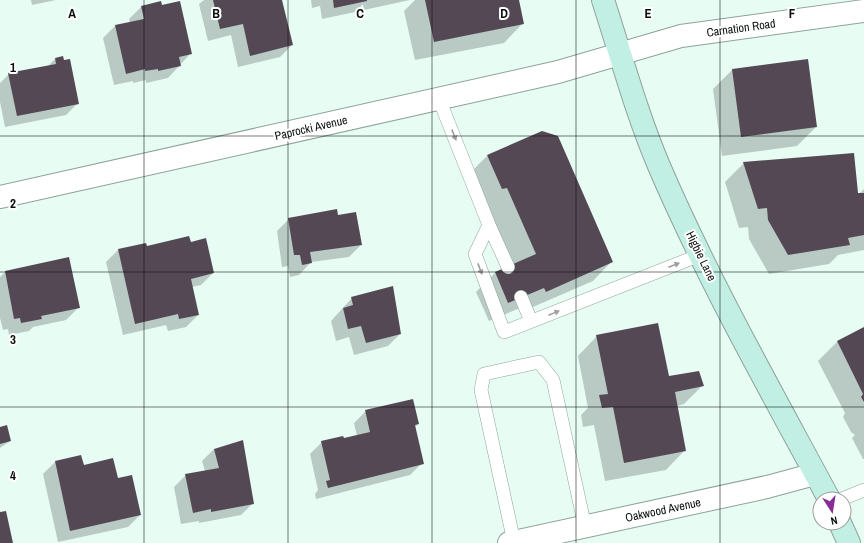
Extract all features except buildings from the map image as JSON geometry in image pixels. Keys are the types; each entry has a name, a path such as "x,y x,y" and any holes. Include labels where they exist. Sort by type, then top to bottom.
{"main road":[{"name":"Higbie Lane","path":"603,0 639,113 659,164 700,255 825,491"},
{"path":"844,531 849,543"}],"street":[{"name":"Carnation Road","path":"621,54 681,36 864,11"},
{"name":"Paprocki Avenue","path":"0,197 558,72 621,54"},
{"name":"Oakwood Avenue","path":"511,543 564,537 585,527 767,487 815,474"}],"lane":[{"path":"439,99 488,225 508,267"},
{"path":"488,225 475,254 504,332 700,255"},
{"path":"521,298 531,322"},
{"path":"511,543 481,390 484,374 539,362 553,380 585,527"},
{"path":"852,495 864,490"}]}
